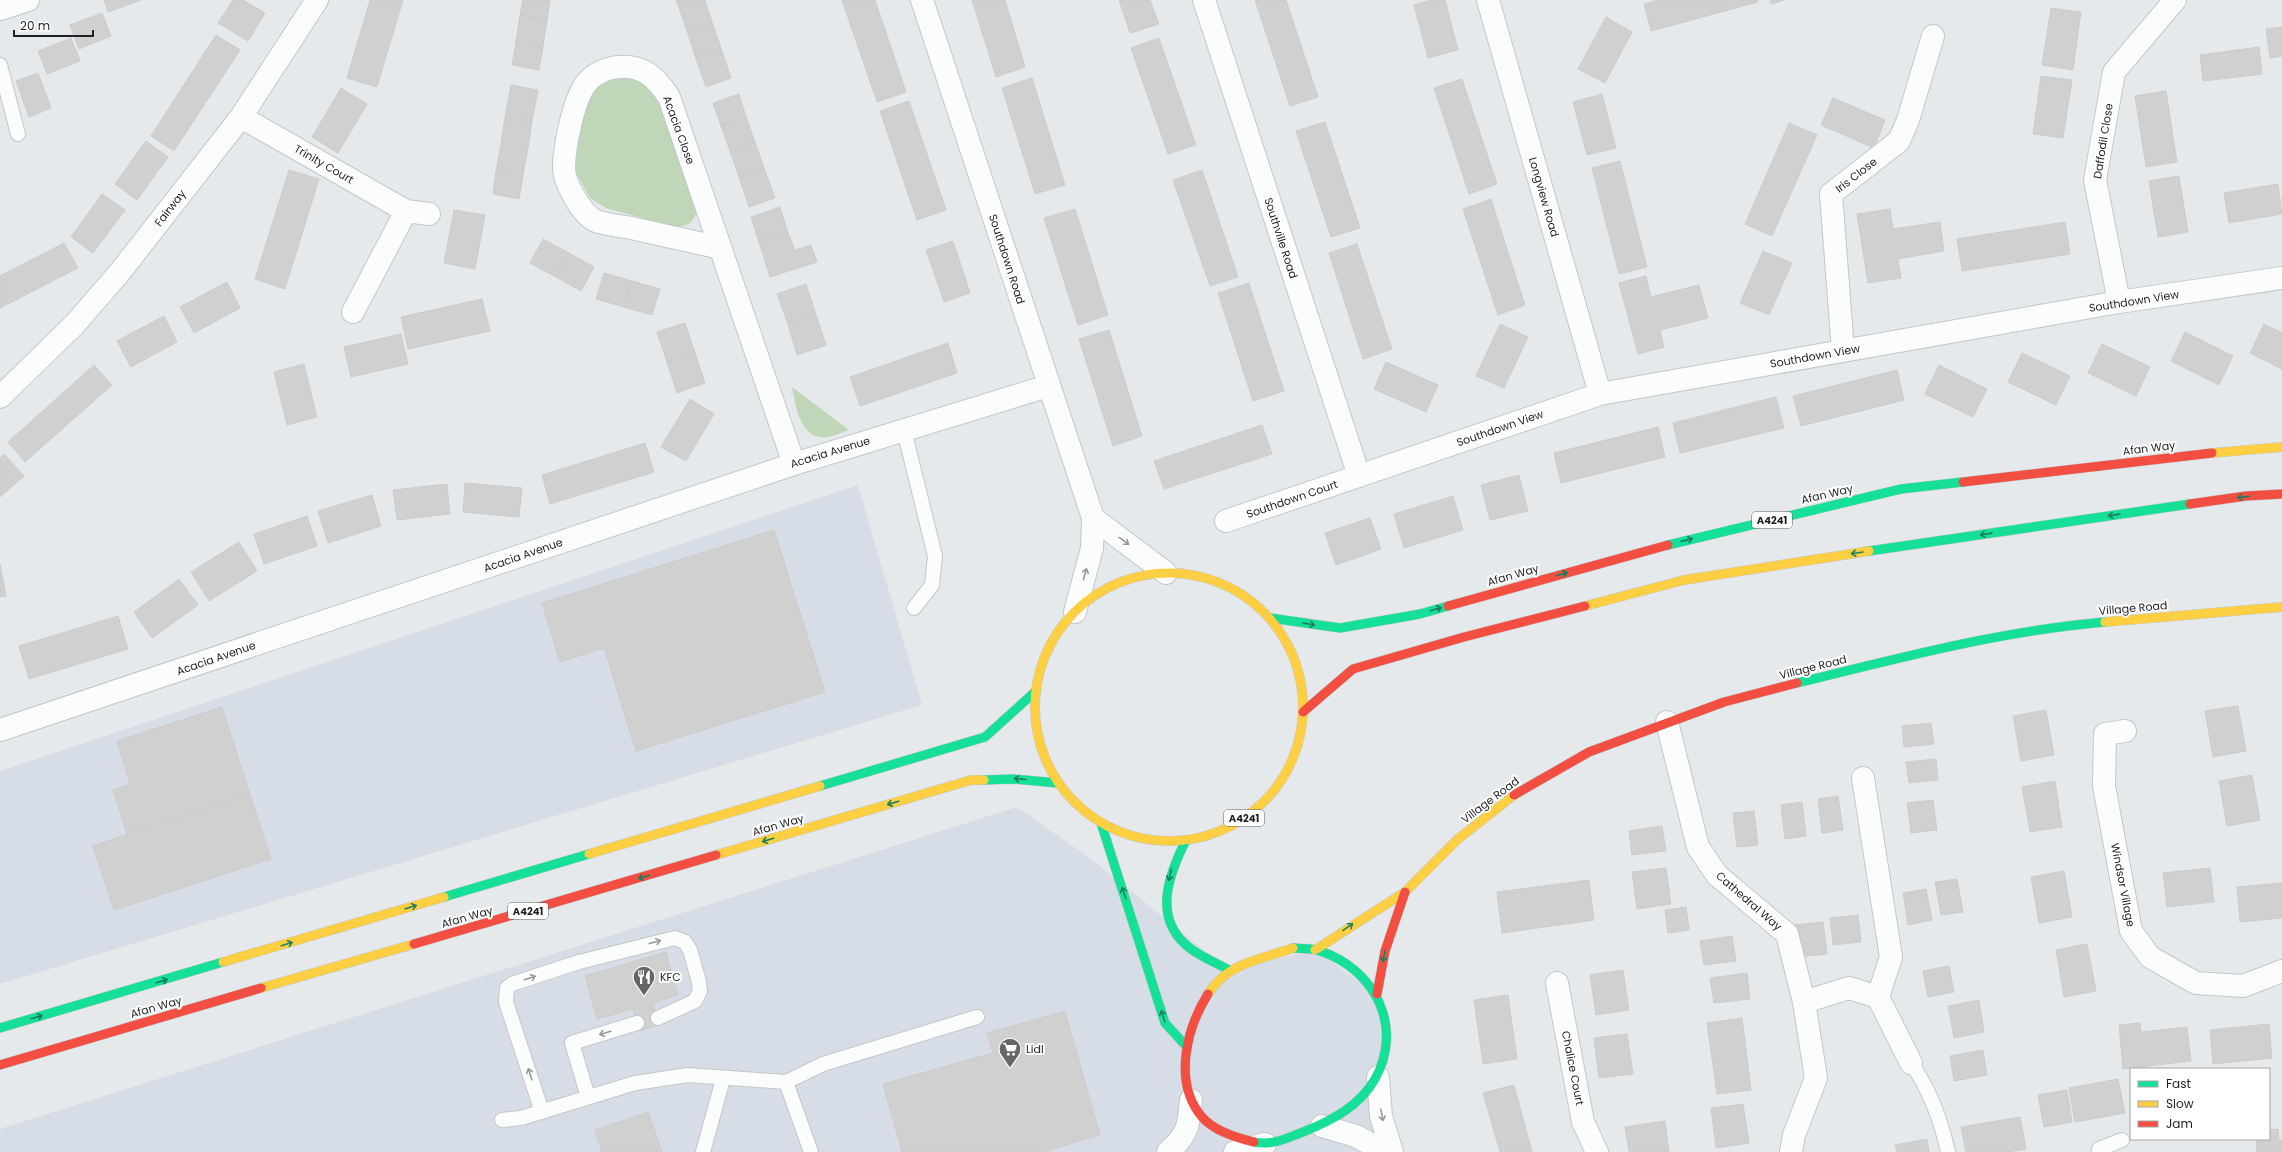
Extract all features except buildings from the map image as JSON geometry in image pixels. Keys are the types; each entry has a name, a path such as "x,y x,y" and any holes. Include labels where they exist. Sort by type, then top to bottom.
{"main road":[{"name":"Afan Way","path":"1270,618 1340,628 1420,614 1670,544 1901,489 2243,449 2282,447"},
{"path":"1303,712 1354,669 1464,637 1684,580 1908,545 2246,496 2282,494"},
{"name":"A4241","path":"1166,573 1196,575 1223,584 1248,599 1270,618 1285,639 1296,662 1302,686 1303,712 1295,750 1286,772 1268,798 1244,818 1216,833 1186,840 1164,841 1142,838 1121,832 1101,823 1078,805 1058,783 1044,754 1038,729 1036,691 1043,662 1056,635 1075,612 1094,596 1117,584 1141,576 1166,573"},
{"name":"Village Road","path":"1316,950 1405,892 1458,839 1515,794 1589,752 1667,722 1724,702 1936,648 2056,626 2282,607"},
{"name":"Afan Way","path":"0,1028 985,737 1036,691"},
{"name":"Afan Way","path":"0,1065 971,780 1012,778 1058,783"},
{"path":"1101,823 1166,1024 1187,1047"},
{"path":"1186,840 1172,866 1166,892 1167,911 1175,932 1186,945 1229,970"},
{"name":"Village Road","path":"1377,994 1385,951 1405,892"},
{"path":"1293,948 1316,950 1351,968 1377,994 1388,1026 1386,1055 1378,1077 1360,1100 1344,1114 1322,1126 1265,1144 1217,1129 1202,1118 1191,1100 1185,1078 1187,1047 1194,1017 1210,991 1229,970 1293,948"}],"street":[{"path":"0,9 28,0"},
{"name":"Fairway","path":"0,397 75,324 120,272 241,117 317,0"},
{"name":"Southdown Road","path":"922,0 1048,386 1093,518 1092,548 1075,612"},
{"name":"Southville Road","path":"1204,0 1359,476"},
{"name":"Daffodil Close","path":"2119,302 2096,180 2114,72 2175,0"},
{"name":"Longview Road","path":"1492,1 1600,394"},
{"name":"Iris Close","path":"1843,351 1832,194 1898,142 1908,120 1933,36"},
{"name":"Acacia Close","path":"720,248 595,220 579,203 570,188 564,169 568,140 578,100 588,81 607,68 627,66 646,72 660,84 669,97 794,464"},
{"name":"Trinity Court","path":"241,117 406,211 429,214"},
{"path":"353,312 406,211"},
{"name":"Southdown View","path":"1359,476 1600,394 2119,302 2282,278"},
{"name":"Acacia Avenue","path":"0,730 794,464 1048,386"},
{"name":"Southdown Court","path":"1226,521 1359,476"},
{"path":"1093,518 1166,573"},
{"name":"Cathedral Way","path":"1667,722 1698,847 1717,875 1787,934 1804,1002 1816,1078 1794,1135 1791,1152"},
{"name":"Windsor Village","path":"2125,731 2105,734 2104,786 2131,931 2150,957 2196,983 2243,986 2282,971"},
{"path":"1863,778 1891,957 1878,997 1911,1062"},
{"name":"Chalice Court","path":"1557,983 1584,1122 1597,1152"},
{"path":"1804,1002 1849,988 1878,997"},
{"path":"1378,1077 1381,1116 1392,1152"},
{"path":"1168,1152 1189,1126 1191,1100"},
{"path":"1322,1126 1356,1136 1385,1152"},
{"path":"1235,1152 1265,1144"}],"lane":[{"path":"0,65 18,134"},
{"path":"904,430 935,556 932,585 914,608"},
{"path":"542,1112 506,1002 507,988 512,984 579,962 675,938 685,942 690,950 700,991 695,1002 658,1018"},
{"path":"502,1120 542,1112 635,1083 688,1075 786,1082 823,1064 977,1017"},
{"path":"588,1097 572,1043 637,1024"},
{"path":"1911,1062 1922,1078 1942,1125 1948,1152"},
{"path":"703,1152 723,1078"},
{"path":"786,1082 811,1152"},
{"path":"2099,1152 2099,1149 2122,1140"}],"shaded area":[{"path":"858,485 922,705 0,984 0,771"},
{"path":"1017,807 1091,859 1229,970 1315,950 1377,994 1392,1152 0,1152 0,1129"}],"green space":[{"path":"632,78 657,89 698,211 692,221 687,225 675,227 606,208 590,198 574,169 585,101 599,86 614,79"},
{"path":"792,387 849,430 828,437 819,437 811,434 801,421"}],"traffic: fast":[{"path":"1668,545 1901,489 1963,482"},
{"path":"1869,551 2190,504"},
{"path":"1270,618 1340,628 1420,614 1448,606"},
{"path":"1797,683 1950,646 2027,632 2105,622"},
{"path":"820,786 985,737 1036,691"},
{"path":"984,780 1013,779 1058,783"},
{"path":"1101,823 1165,1023 1187,1047"},
{"path":"1186,840 1174,867 1167,894 1167,908 1170,921 1176,934 1186,945 1201,956 1229,970"},
{"path":"444,897 589,854"},
{"path":"1254,1142 1267,1143 1285,1139 1314,1128 1344,1112 1369,1089 1375,1079 1383,1059 1386,1040 1385,1020 1379,1002 1369,986 1356,971 1339,960 1317,950 1293,948"},
{"path":"0,1028 223,962"}],"traffic: slow":[{"path":"2212,453 2282,447"},
{"path":"1585,606 1684,580 1869,551"},
{"path":"1169,573 1208,579 1232,589 1254,604 1272,622 1287,644 1297,668 1303,707 1297,746 1287,770 1272,792 1254,810 1232,825 1208,835 1169,841 1130,835 1106,825 1084,810 1066,792 1051,770 1041,746 1035,707 1041,668 1051,644 1066,622 1084,604 1106,589 1130,579 1169,573"},
{"path":"2105,622 2282,607"},
{"path":"716,855 971,780 984,780"},
{"path":"589,854 820,786"},
{"path":"1315,950 1405,892 1458,839 1514,795"},
{"path":"223,962 444,897"},
{"path":"261,988 414,944"},
{"path":"1208,994 1216,983 1235,969 1257,959 1293,948"}],"traffic: jam":[{"path":"1963,482 2212,453"},
{"path":"2190,504 2246,496 2282,494"},
{"path":"1448,606 1668,545"},
{"path":"1303,712 1353,669 1464,637 1585,606"},
{"path":"1514,795 1589,752 1724,702 1797,683"},
{"path":"414,944 716,855"},
{"path":"1377,994 1385,951 1405,892"},
{"path":"0,1065 261,988"},
{"path":"1208,994 1200,1008 1189,1039 1185,1072 1188,1088 1193,1103 1207,1122 1226,1133 1254,1142"}],"place":[{"name":"KFC","path":"644,996"},
{"name":"Lidl","path":"1010,1068"}]}
